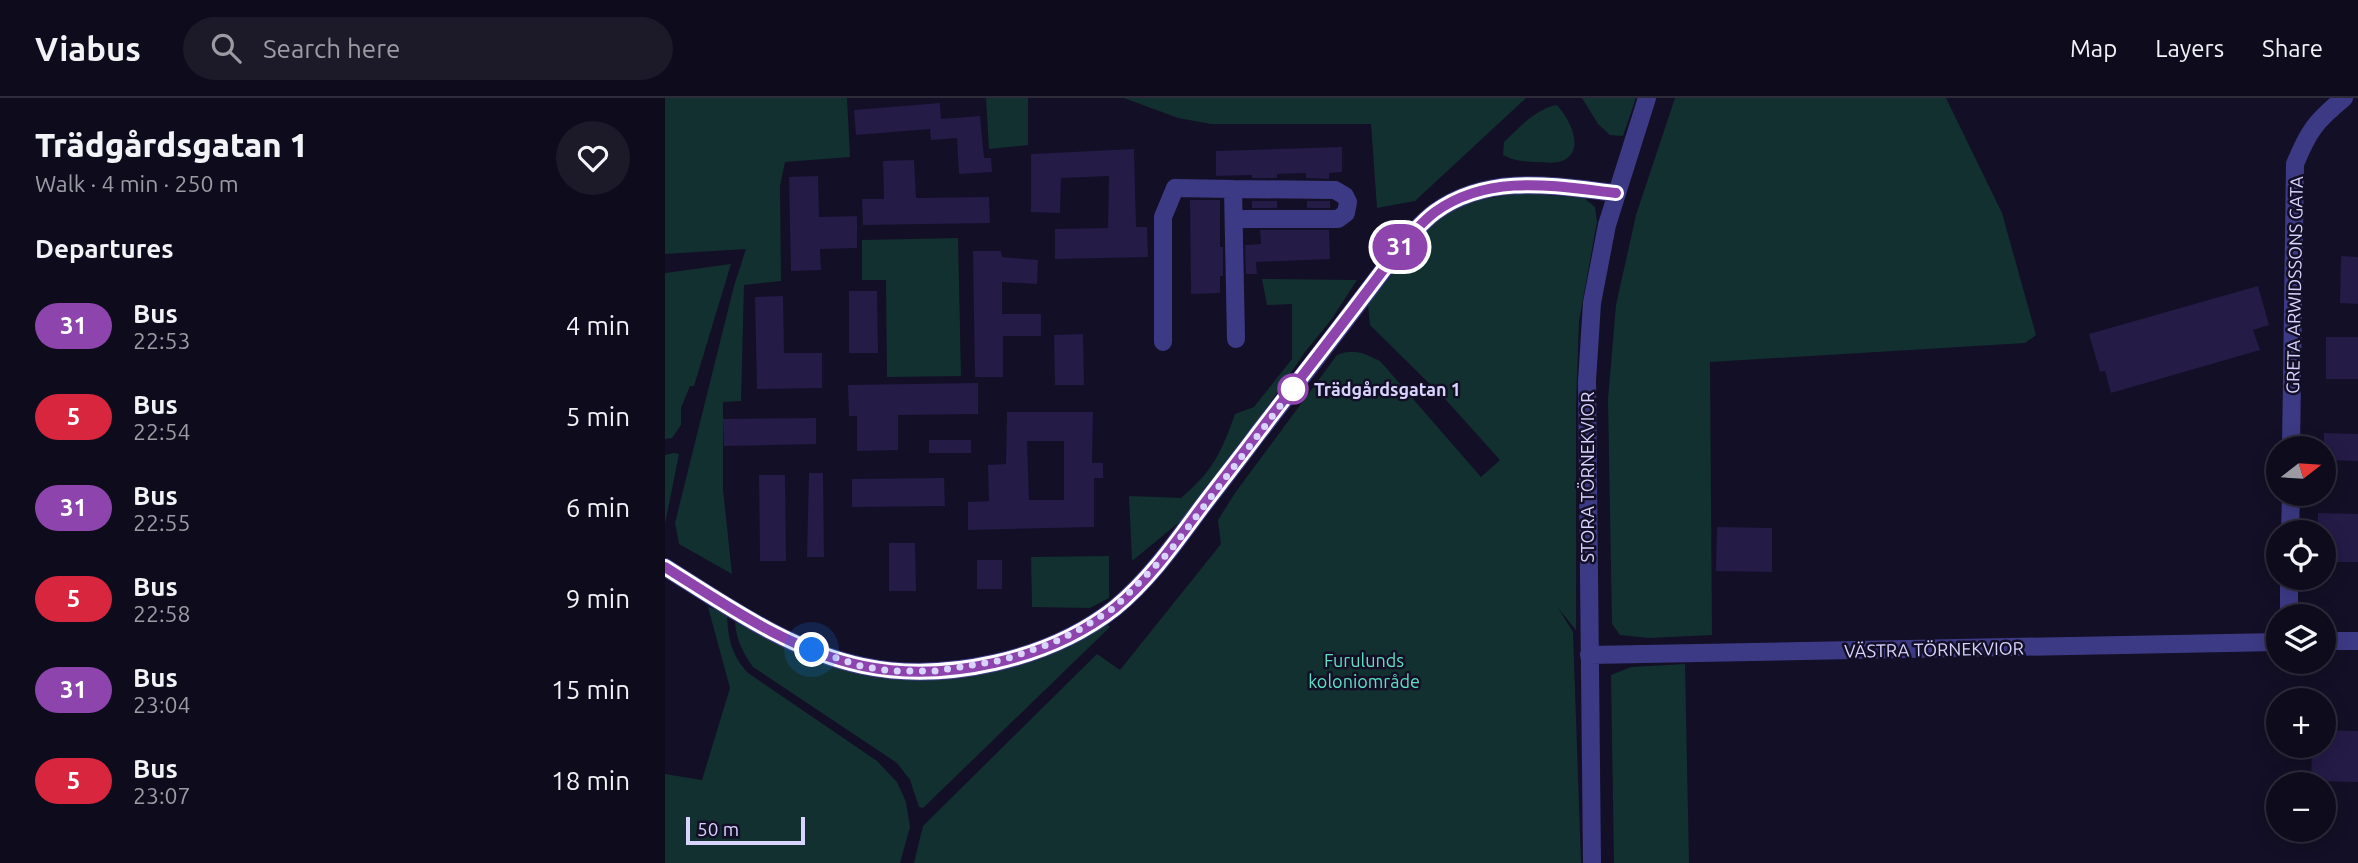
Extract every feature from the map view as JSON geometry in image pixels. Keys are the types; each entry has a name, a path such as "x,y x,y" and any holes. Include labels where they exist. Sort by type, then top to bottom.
{"street":[{"name":"STORA TÖRNEKVIOR","path":"1592,863 1587,381 1592,303 1607,225 1647,98"},
{"name":"GRETA ARWIDSSONS GATA","path":"2291,436 2295,164 2318,119 2344,98"},
{"path":"665,567 765,628 812,650 861,666 919,672 957,669 1003,660 1052,643 1114,608 1170,551 1404,242 1435,212 1465,194 1502,185 1538,184 1616,193"},
{"path":"1163,342 1163,217 1175,188 1335,190 1345,196 1348,202 1346,213 1338,219 1234,219"},
{"path":"1233,189 1236,339"},
{"path":"2336,641 2358,641"},
{"name":"VÄSTRA TÖRNEKVIOR","path":"1589,655 2266,642"}],"green space":[{"path":"665,98 847,98 850,157 785,162 780,186 781,281 744,285 741,401 723,402 723,489 732,574 679,544 675,523 734,286 746,249 665,254"},
{"path":"986,98 1028,98 1028,145 989,149"},
{"path":"1124,98 1526,98 1415,201 1377,208 1371,124 1211,124 1178,118"},
{"path":"1582,98 1636,98 1623,136 1610,135 1598,124"},
{"path":"1675,98 1946,98 2002,213 2036,335 2025,343 1710,362 1712,635 1649,638 1620,635 1612,624 1608,399 1616,305 1636,215"},
{"path":"1557,105 1570,126 1575,142 1569,156 1562,161 1549,163 1518,160 1503,155 1504,142 1522,125 1542,110"},
{"name":"Furulunds koloniområde","path":"1520,193 1584,198 1595,207 1597,222 1579,321 1576,406 1576,630 1558,608 1573,632 1581,863 914,863 923,826 1097,654 1120,670 1221,544 1218,520 1337,355 1359,352 1380,361 1481,477 1500,460 1446,400 1370,325 1368,305 1433,221 1473,201"},
{"path":"958,238 961,376 887,377 886,280 862,280 862,240"},
{"path":"731,264 694,386 690,386 681,408 681,425 672,438 665,439 665,273"},
{"path":"1262,279 1357,280 1200,505 1132,561 1129,496 1181,498 1201,479 1215,460 1235,414 1254,407 1292,359 1292,304 1267,305"},
{"path":"679,454 665,524 665,455"},
{"path":"1109,556 1109,598 1090,608 1032,607 1031,557"},
{"path":"708,607 727,613 731,646 748,673 877,761 897,782 906,802 910,827 900,863 665,863 665,774 702,780 730,688"},
{"path":"735,622 768,638 956,677 998,671 1042,656 1107,624 1110,627 923,808 919,807 910,780 897,763 753,667 741,646"},
{"path":"1685,664 1689,863 1614,863 1611,675 1631,667"}],"building":[{"path":"940,103 941,119 980,116 984,158 991,158 992,172 959,174 957,138 931,140 930,129 856,135 854,110"},
{"path":"1342,147 1342,172 1329,173 1329,179 1306,178 1306,173 1277,174 1277,178 1252,178 1252,175 1216,176 1216,151"},
{"path":"1134,149 1136,227 1147,227 1148,257 1055,259 1055,229 1108,228 1109,176 1061,178 1060,213 1031,212 1031,154"},
{"path":"914,160 916,198 989,197 990,223 863,225 862,199 884,199 883,161"},
{"path":"818,176 819,217 857,216 857,248 820,249 821,270 791,271 789,177"},
{"path":"1190,200 1220,200 1223,276 1220,276 1220,293 1191,294"},
{"path":"1252,201 1277,201 1277,208 1252,208"},
{"path":"1307,201 1330,201 1330,208 1307,208"},
{"path":"1260,230 1329,230 1330,259 1256,262 1257,274 1246,274 1245,245 1261,244"},
{"path":"973,251 1001,251 1002,257 1038,260 1037,284 1002,282 1002,314 1041,314 1041,336 1003,336 1003,377 975,377"},
{"path":"2341,256 2358,257 2358,304 2340,303"},
{"path":"2258,286 2269,325 2253,330 2260,350 2111,393 2105,371 2100,372 2089,334"},
{"path":"849,291 877,291 878,353 849,353"},
{"path":"783,296 784,353 822,353 822,388 757,389 755,297"},
{"path":"1083,334 1084,385 1055,385 1054,335"},
{"path":"2326,337 2358,337 2358,379 2326,379"},
{"path":"978,383 978,414 898,415 898,450 857,451 857,416 849,416 848,385"},
{"path":"1007,412 1093,412 1092,463 1103,463 1103,478 1094,478 1094,527 968,530 968,502 989,501 988,465 1006,464","holes":["1027,441 1064,441 1064,500 1029,500"]},
{"path":"816,418 816,444 724,446 723,419"},
{"path":"2324,433 2358,434 2358,461 2336,460 2336,436 2324,436"},
{"path":"929,440 971,440 971,453 929,453"},
{"path":"809,473 823,473 824,557 807,557"},
{"path":"759,475 785,475 786,561 760,561"},
{"path":"944,478 945,506 852,507 852,479"},
{"path":"2318,513 2358,514 2358,562 2336,562 2336,520 2318,520"},
{"path":"1717,527 1772,528 1772,572 1716,571"},
{"path":"889,543 915,543 916,591 889,591"},
{"path":"977,560 1002,560 1002,589 977,589"},
{"path":"2336,730 2358,731 2358,782 2336,782 2336,772 2311,772 2312,758 2336,758"}],"bus line":[{"name":"31","path":"665,567 765,628 812,650 861,666 919,672 957,669 1003,660 1052,643 1114,608 1170,551 1404,242 1435,212 1465,194 1502,185 1538,184 1616,193"}],"place":[{"name":"Trädgårdsgatan 1","path":"1293,389"}],"route":[{"path":"812,650 861,666 891,671 936,671 1003,660 1077,631 1114,608 1170,551 1293,389"}]}
